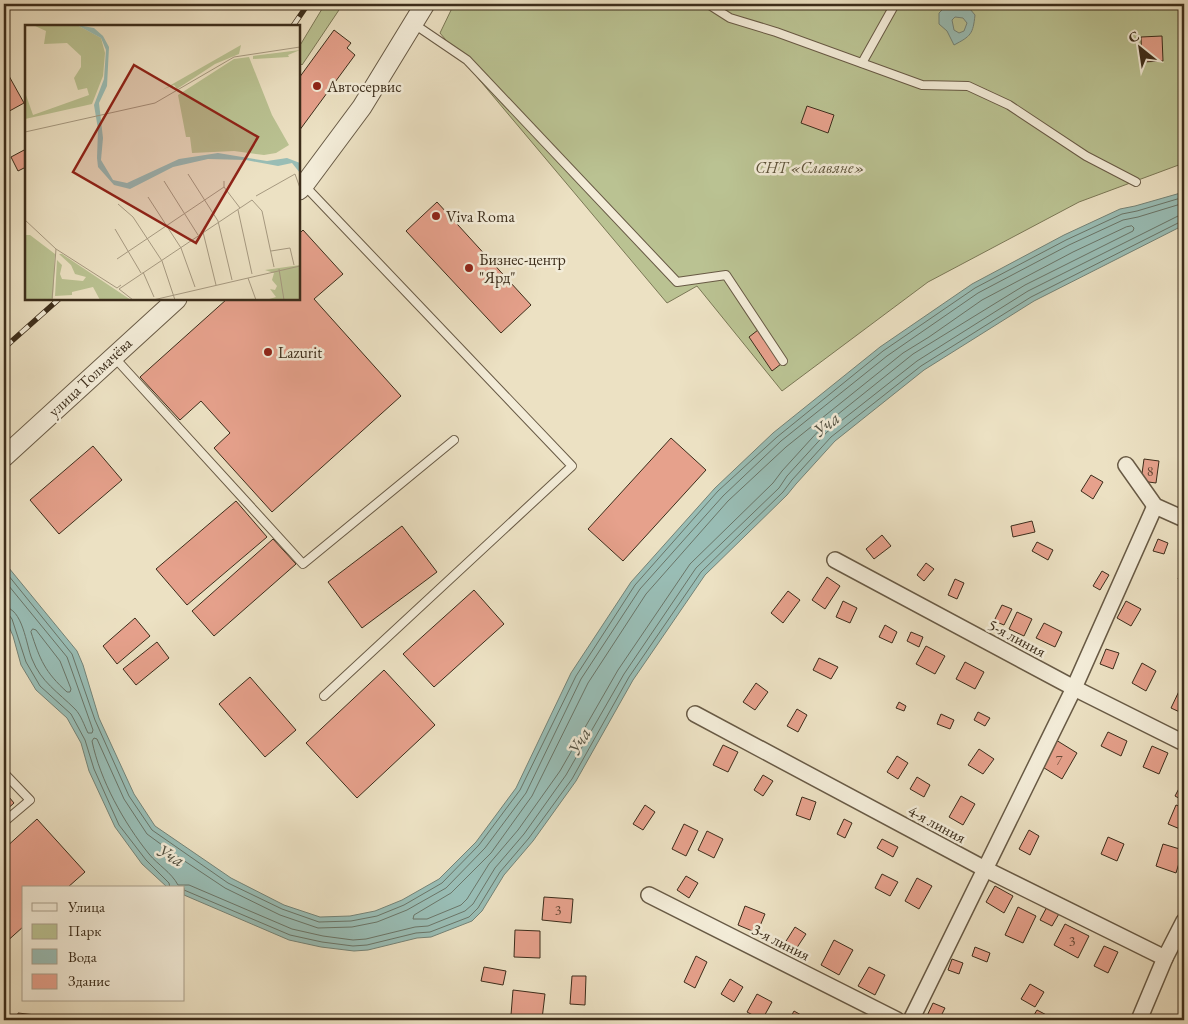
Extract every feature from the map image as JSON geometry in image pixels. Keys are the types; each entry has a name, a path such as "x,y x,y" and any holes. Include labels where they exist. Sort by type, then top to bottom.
{"street":[{"path":"301,187 362,107 425,4"},
{"name":"улица Толмачёва","path":"4,456 176,300"},
{"path":"1126,465 1155,506 1184,518"},
{"path":"912,1020 1074,688 1155,506"},
{"name":"5-я линия","path":"835,560 1074,688 1184,743"},
{"name":"4-я линия","path":"695,714 985,869 1165,958"},
{"name":"3-я линия","path":"649,895 897,1020"},
{"path":"1139,1020 1165,958 1184,921"}],"lane":[{"path":"708,4 730,18 922,85 968,86 1010,105 1086,156 1136,182"},
{"path":"862,63 896,4"},
{"path":"414,24 467,60 677,282 726,275 783,361"},
{"path":"301,187 572,466 324,696"},
{"path":"113,356 303,564 454,440"},
{"path":"4,772 30,800 4,822"}],"green space":[{"path":"325,4 343,4 302,65 300,63 300,45"},
{"name":"СНТ «Славяне»","path":"454,4 1184,4 1184,163 1079,202 928,282 782,391 697,286 667,303 440,33"}],"water":[{"path":"954,5 970,9 975,15 970,34 954,45 947,31 939,24 939,13 943,9","holes":["955,17 963,18 967,23 964,31 959,33 954,30 952,20"]},
{"name":"Уча","path":"1184,192 1184,225 1034,301 924,370 835,441 787,495 705,575 633,680 576,781 533,841 504,875 482,911 472,921 431,937 417,938 368,950 354,951 321,947 289,940 185,895 185,886 166,886 142,864 115,827 89,771 81,743 67,718 36,690 21,665 13,636 4,615 4,562 77,651 99,718 134,794 155,826 231,878 284,905 320,917 350,916 375,911 402,900 439,879 476,842 516,788 571,673 631,582 715,488 773,433 880,347 972,284 1064,235 1120,209"}],"building":[{"path":"334,30 351,43 347,48 355,55 300,130 300,77"},
{"path":"1162,36 1163,61 1142,62 1141,37"},
{"path":"4,67 24,103 4,114"},
{"path":"807,106 834,115 828,133 801,123"},
{"path":"25,150 25,168 18,171 11,157"},
{"name":"Бизнес-центр \"Ярд\"","path":"437,202 531,305 501,333 406,231"},
{"path":"303,230 343,274 314,299 401,396 272,512 214,448 230,433 201,401 180,420 140,377 226,300 300,300 300,233"},
{"path":"758,330 781,364 772,371 749,337"},
{"path":"671,438 706,470 623,561 588,529"},
{"path":"93,446 122,480 59,534 30,500"},
{"path":"1144,459 1159,461 1156,483 1141,481"},
{"path":"1091,475 1103,482 1093,499 1081,491"},
{"path":"236,501 267,537 187,605 156,569"},
{"path":"1032,521 1035,532 1013,537 1011,526"},
{"path":"402,526 437,572 362,628 328,582"},
{"path":"882,535 891,546 874,559 866,549"},
{"path":"273,539 296,564 214,636 192,611"},
{"path":"1158,539 1168,543 1164,554 1153,551"},
{"path":"1037,542 1053,550 1048,560 1032,551"},
{"path":"926,563 934,569 924,581 917,575"},
{"path":"1184,568 1184,583 1178,579"},
{"path":"1102,571 1109,575 1100,590 1093,586"},
{"path":"827,577 840,586 825,609 812,600"},
{"path":"955,579 964,583 957,599 948,595"},
{"path":"474,590 504,624 434,687 403,654"},
{"path":"788,591 800,600 783,623 771,613"},
{"path":"843,601 857,608 850,623 836,617"},
{"path":"1126,601 1141,609 1131,626 1117,618"},
{"path":"1002,605 1012,609 1004,625 994,621"},
{"path":"1017,612 1032,619 1024,636 1009,629"},
{"path":"135,618 150,636 117,664 103,646"},
{"path":"1044,623 1062,632 1055,647 1036,638"},
{"path":"885,625 897,632 892,643 879,637"},
{"path":"911,632 923,637 919,647 907,641"},
{"path":"157,642 169,658 136,685 123,669"},
{"path":"926,646 945,656 935,674 916,664"},
{"path":"1106,649 1119,653 1113,669 1100,664"},
{"path":"819,658 838,667 831,679 813,670"},
{"path":"965,662 984,672 975,689 956,679"},
{"path":"1142,663 1156,671 1146,691 1132,683"},
{"path":"384,670 435,725 357,798 306,743"},
{"path":"250,677 296,730 265,757 219,704"},
{"path":"756,683 768,692 755,710 743,702"},
{"path":"1181,687 1184,689 1184,714 1171,708"},
{"path":"899,702 906,706 904,711 896,708"},
{"path":"797,709 807,715 798,732 787,726"},
{"path":"978,712 990,718 985,726 974,720"},
{"path":"941,714 954,720 950,729 937,724"},
{"path":"1108,732 1127,741 1121,756 1101,746"},
{"path":"1056,740 1077,753 1062,779 1041,766"},
{"path":"723,745 738,752 728,772 713,765"},
{"path":"1152,746 1168,753 1159,774 1143,767"},
{"path":"979,749 994,759 983,774 968,765"},
{"path":"897,756 908,763 898,779 887,772"},
{"path":"763,775 773,781 763,796 754,790"},
{"path":"917,777 930,785 924,797 910,789"},
{"path":"1184,779 1184,801 1175,796"},
{"path":"4,791 14,803 4,812"},
{"path":"961,796 975,804 963,825 949,817"},
{"path":"802,797 816,802 810,820 796,815"},
{"path":"645,805 655,812 643,830 633,824"},
{"path":"1176,805 1184,808 1184,819 1180,829 1168,824"},
{"path":"37,819 85,872 69,886 22,886 22,928 4,944 4,849"},
{"path":"844,819 852,823 845,838 837,834"},
{"path":"684,824 698,831 686,856 672,849"},
{"path":"1029,830 1039,836 1030,855 1019,849"},
{"path":"707,831 723,839 714,858 698,850"},
{"path":"1108,837 1124,844 1117,861 1101,854"},
{"path":"882,839 898,847 893,857 877,848"},
{"path":"1163,844 1183,850 1176,873 1156,866"},
{"path":"882,874 898,882 890,896 875,888"},
{"path":"686,876 698,883 689,898 677,890"},
{"path":"917,878 932,886 919,909 905,901"},
{"path":"995,886 1013,896 1004,913 986,902"},
{"path":"544,897 573,899 571,923 542,920"},
{"path":"1048,905 1060,912 1052,926 1040,920"},
{"path":"745,906 765,914 757,933 738,925"},
{"path":"1018,907 1036,916 1023,943 1005,935"},
{"path":"1065,924 1089,936 1078,958 1054,945"},
{"path":"795,927 806,934 792,955 781,949"},
{"path":"515,930 540,931 540,958 514,957"},
{"path":"834,940 853,950 839,975 821,965"},
{"path":"1104,946 1118,952 1108,973 1094,966"},
{"path":"975,947 990,953 987,962 972,956"},
{"path":"696,956 707,962 695,988 684,982"},
{"path":"952,959 963,963 959,974 948,970"},
{"path":"484,967 506,971 503,985 481,981"},
{"path":"869,967 885,975 875,995 858,986"},
{"path":"572,976 586,976 585,1005 570,1004"},
{"path":"730,979 743,987 734,1002 721,994"},
{"path":"1030,984 1044,992 1035,1007 1021,999"},
{"path":"513,990 545,994 542,1019 511,1015"},
{"path":"757,994 772,1002 762,1020 747,1012"},
{"path":"933,1003 945,1008 939,1020 926,1018"},
{"path":"1037,1010 1056,1020 1031,1020"},
{"path":"794,1011 810,1020 789,1020"},
{"path":"18,1013 80,1020 17,1020"}],"railway":[{"path":"294,25 308,4"},
{"path":"4,348 58,300"}],"place":[{"name":"Автосервис","path":"317,86"},
{"name":"Viva Roma","path":"436,216"},
{"name":"Бизнес-центр \"Ярд\"","path":"469,268"},
{"name":"Lazurit","path":"268,352"}]}
